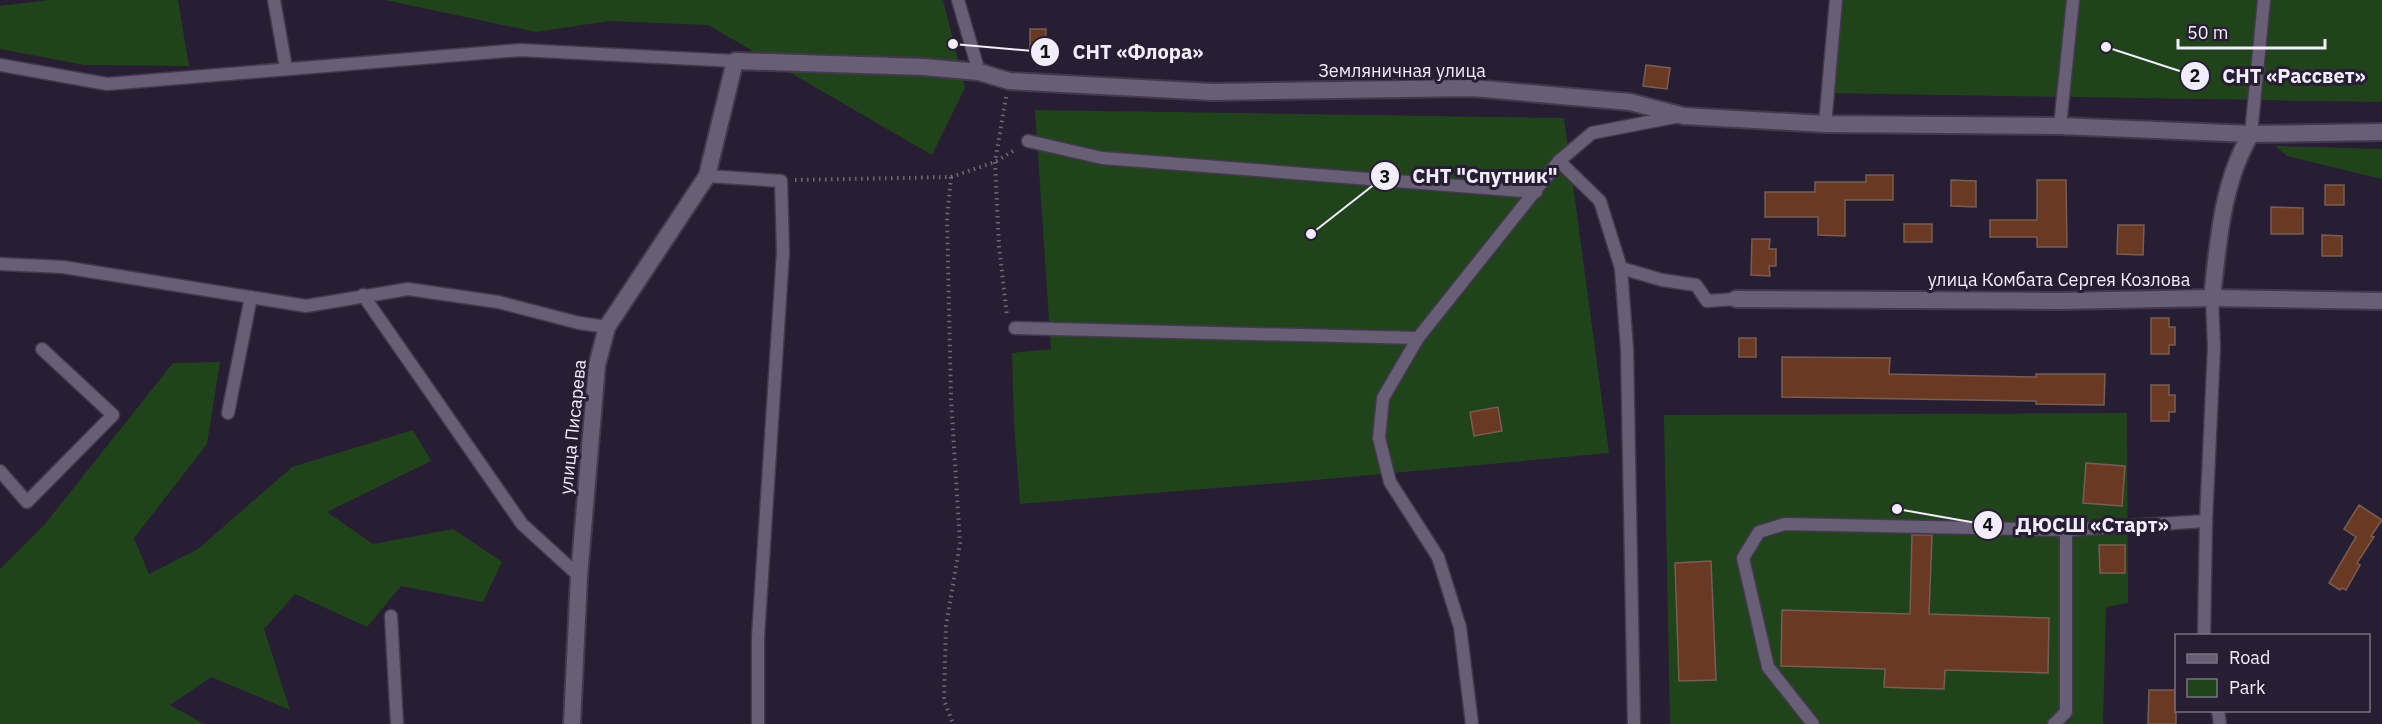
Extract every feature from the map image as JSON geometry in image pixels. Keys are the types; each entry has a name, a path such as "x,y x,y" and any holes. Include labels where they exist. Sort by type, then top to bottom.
{"street":[{"name":"Земляничная улица","path":"735,61 924,67 979,72 1009,81 1213,92 1472,88 1630,102 1684,116 1824,124 2060,126 2251,134 2382,132"},
{"name":"улица Писарева","path":"572,724 579,576 597,365 607,327 707,176 735,61"},
{"path":"2212,298 2221,224 2239,153 2251,134"},
{"name":"улица Комбата Сергея Козлова","path":"1736,299 2058,301 2212,298 2382,302"}],"lane":[{"path":"274,0 286,68"},
{"path":"958,0 979,72"},
{"path":"1824,124 1836,0"},
{"path":"2060,126 2073,0"},
{"path":"2251,134 2264,0"},
{"path":"0,65 107,84 520,50 735,61"},
{"path":"1472,724 1460,627 1438,556 1390,482 1379,438 1383,398 1418,338 1536,192 1558,161 1592,133 1684,116"},
{"path":"1028,141 1102,158 1536,192"},
{"path":"1558,161 1600,201 1621,268 1627,349 1635,724"},
{"path":"707,176 781,181 783,252 758,637 758,724"},
{"path":"0,264 63,267 306,306 408,289 498,302 579,323 607,327"},
{"path":"1621,268 1662,280 1696,285 1707,301 1736,299"},
{"path":"363,296 522,524 579,576"},
{"path":"228,413 252,297"},
{"path":"2204,634 2206,521 2214,347 2212,298"},
{"path":"1015,328 1418,338"},
{"path":"0,471 27,502 113,416 42,349"},
{"path":"1813,724 1768,667 1743,558 1759,532 1785,524 2066,530 2206,521"},
{"path":"2054,724 2066,712 2066,530"},
{"path":"391,616 397,724"}],"path":[{"path":"1009,81 995,162 1000,257 1008,324 1015,328"},
{"path":"781,181 951,177 995,162 1028,141"},
{"path":"951,177 946,218 951,399 960,543 946,626 944,700 953,724"}],"green space":[{"path":"49,0 178,0 189,66 84,65 0,49 0,6"},
{"path":"385,0 943,0 965,88 932,155 708,25 609,21 536,32"},
{"path":"1835,0 2382,0 2382,102 1823,93"},
{"path":"1035,110 1564,118 1609,453 1020,504 1012,353 1051,349"},
{"path":"2275,146 2382,149 2382,179 2287,156"},
{"path":"220,362 207,444 134,538 149,574 198,549 292,467 413,430 431,461 327,512 373,544 453,529 502,562 483,602 401,586 367,627 295,594 264,629 290,710 211,677 170,705 204,724 0,724 0,569 45,524 173,363"},
{"path":"2127,413 2128,603 2106,607 2103,724 1670,724 1664,415"}],"building":[{"path":"1030,29 1046,29 1045,50 1030,49"},
{"path":"1646,65 1670,68 1667,89 1643,86"},
{"path":"1866,175 1893,175 1893,200 1845,200 1845,236 1818,235 1818,217 1765,217 1765,192 1815,192 1815,182 1866,182"},
{"path":"1951,180 1976,181 1976,207 1951,206"},
{"path":"2037,180 2066,180 2067,247 2037,247 2037,237 1990,237 1990,220 2037,220"},
{"path":"2325,185 2344,185 2344,205 2325,205"},
{"path":"2271,207 2303,208 2303,234 2271,234"},
{"path":"1904,224 1932,224 1932,242 1904,242"},
{"path":"2118,225 2144,225 2143,255 2117,254"},
{"path":"2322,235 2342,236 2342,256 2322,256"},
{"path":"1752,239 1770,239 1769,249 1776,249 1776,266 1769,266 1770,276 1751,275"},
{"path":"2151,318 2169,318 2169,327 2175,327 2175,345 2169,345 2169,354 2151,354"},
{"path":"1739,338 1756,338 1756,357 1739,357"},
{"path":"1782,357 1890,358 1889,374 2036,377 2036,374 2105,374 2104,405 2036,404 2036,401 1782,397"},
{"path":"2151,385 2169,385 2169,395 2175,395 2175,412 2169,412 2169,421 2151,421"},
{"path":"1498,407 1502,431 1474,436 1470,412"},
{"path":"2086,463 2125,466 2122,506 2083,503"},
{"path":"2359,505 2382,520 2357,563 2360,565 2346,590 2342,588 2340,590 2329,583 2356,537 2344,529"},
{"path":"1912,535 1932,535 1929,614 2049,618 2048,673 1945,670 1944,689 1905,688 1884,687 1885,669 1781,666 1782,610 1910,614"},
{"path":"2099,545 2125,545 2125,573 2100,573"},
{"path":"1711,561 1716,680 1679,681 1675,563"},
{"path":"2149,690 2175,690 2176,724 2148,724"}],"place":[{"name":"СНТ «Флора»","path":"953,44"},
{"name":"СНТ «Рассвет»","path":"2106,47"},
{"name":"СНТ \"Спутник\"","path":"1311,234"},
{"name":"ДЮСШ «Старт»","path":"1897,509"}]}
